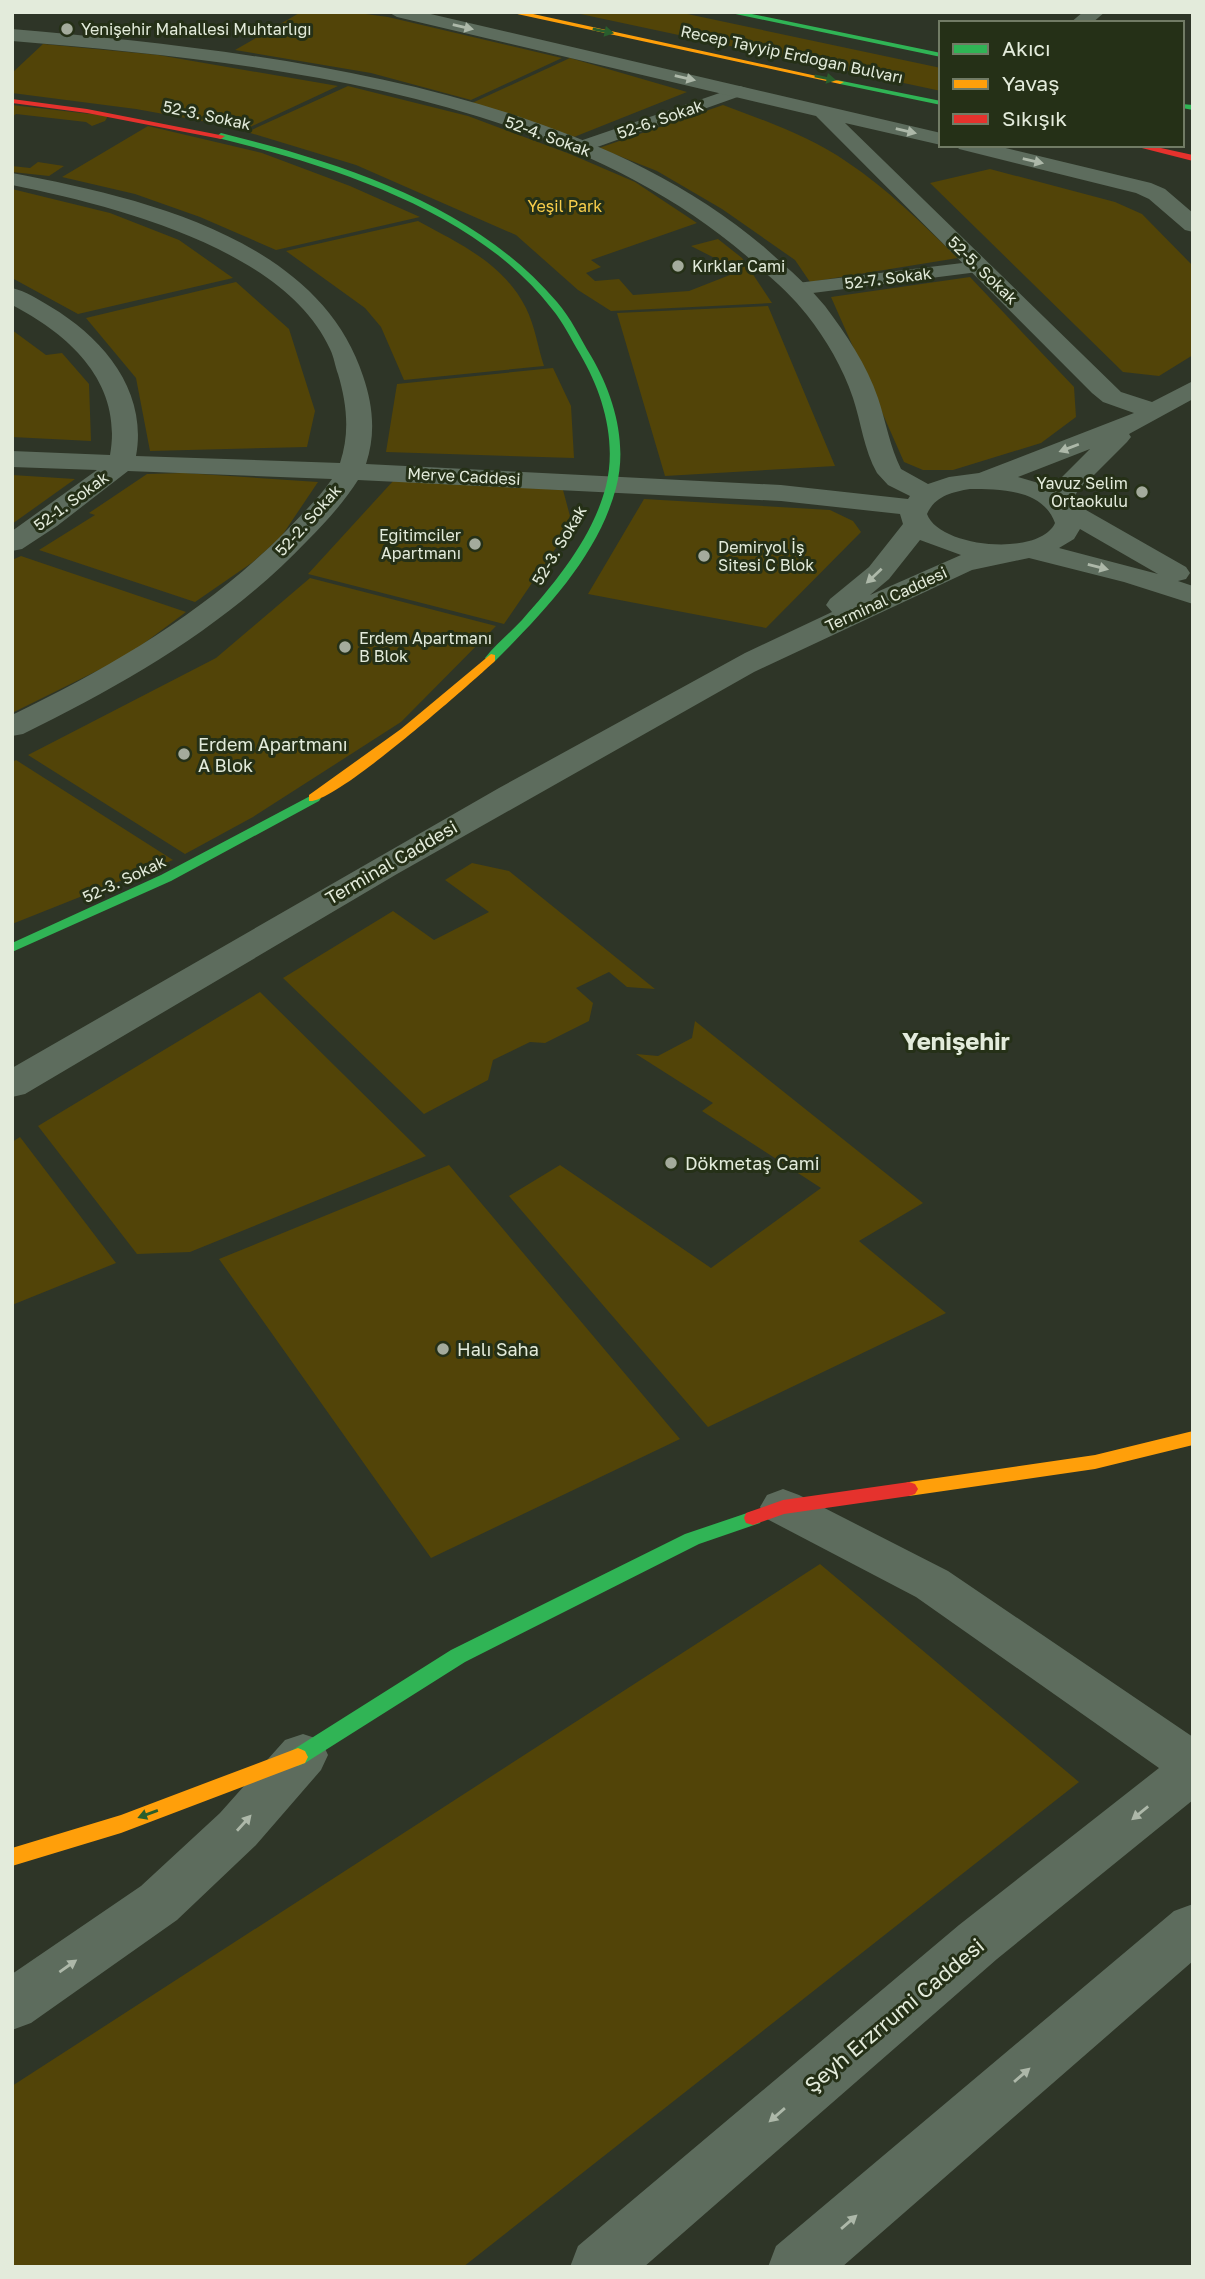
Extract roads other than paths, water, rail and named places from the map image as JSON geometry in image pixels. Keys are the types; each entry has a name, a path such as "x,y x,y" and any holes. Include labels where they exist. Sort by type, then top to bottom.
{"street":[{"path":"397,12 939,139"},
{"name":"Recep Tayyip Erdoğan Bulvarı","path":"512,12 939,103"},
{"name":"Recep Tayyip Erdoğan Bulvarı","path":"730,12 939,55"},
{"name":"52-4. Sokak","path":"18,25 311,72 457,106 580,147 638,172 709,214 741,237 797,289 823,320 845,354 862,389 888,471 903,482 921,508"},
{"name":"52-3. Sokak","path":"12,102 151,120 258,144 346,172 386,188 459,226 491,248 538,288 569,323 587,351 601,382 610,414 614,448 612,484 596,521 574,559 546,599 468,682 417,724 327,788 221,852 139,892 12,948"},
{"name":"52-5. Sokak","path":"823,112 1101,388 1143,418"},
{"path":"974,147 1143,188 1157,194 1193,225"},
{"path":"1143,147 1193,158"},
{"name":"52-2. Sokak","path":"12,179 89,195 170,220 240,252 294,290 316,311 334,334 356,385 359,412 358,441 351,470 327,504 259,573 215,608 106,679 12,727"},
{"name":"52-1. Sokak","path":"12,295 66,327 88,345 105,366 117,388 124,412 125,438 120,464 89,490 12,543"},
{"name":"Terminal Caddesi","path":"983,481 1143,418 1193,388"},
{"name":"Terminal Caddesi","path":"1061,505 1065,488 1143,418"},
{"name":"Merve Caddesi","path":"12,459 351,470 612,484 860,499 921,508"},
{"name":"Terminal Caddesi","path":"775,649 836,608 879,573 921,508 962,482 983,481 1026,487 1061,505 1068,517 1065,533 1046,546 999,553 955,547 932,537 921,508"},
{"path":"1061,505 1193,583"},
{"path":"1032,550 1134,576 1193,595"},
{"name":"Terminal Caddesi","path":"12,1085 334,894 775,649 946,571 999,553"},
{"path":"12,1857 92,1834 303,1755 458,1656 692,1539 783,1507 1095,1462 1193,1438"},
{"path":"783,1507 932,1584 1193,1763"},
{"path":"12,2005 159,1903 239,1829 303,1755"},
{"name":"Şeyh Erzrrumi Caddesi","path":"600,2267 978,1942 1193,1770"},
{"path":"797,2267 1193,1928"}],"lane":[{"name":"52-6. Sokak","path":"580,147 740,91"},
{"name":"52-7. Sokak","path":"797,289 979,267"}],"place":[{"name":"Yenişehir Mahallesi Muhtarlığı","path":"67,29"},
{"name":"Kırklar Cami","path":"678,266"},
{"name":"Yavuz Selim Ortaokulu","path":"1142,492"},
{"name":"Eğitimciler Apartmanı","path":"475,544"},
{"name":"Demiryol İş Sitesi C Blok","path":"704,556"},
{"name":"Erdem Apartmanı B Blok","path":"345,647"},
{"name":"Erdem Apartmanı A Blok","path":"184,754"},
{"name":"Dökmetaş Cami","path":"671,1163"},
{"name":"Halı Saha","path":"443,1349"}],"district":[{"name":"Yenişehir","path":"956,1040"}],"park label":[{"name":"Yeşil Park","path":"565,206"}]}
